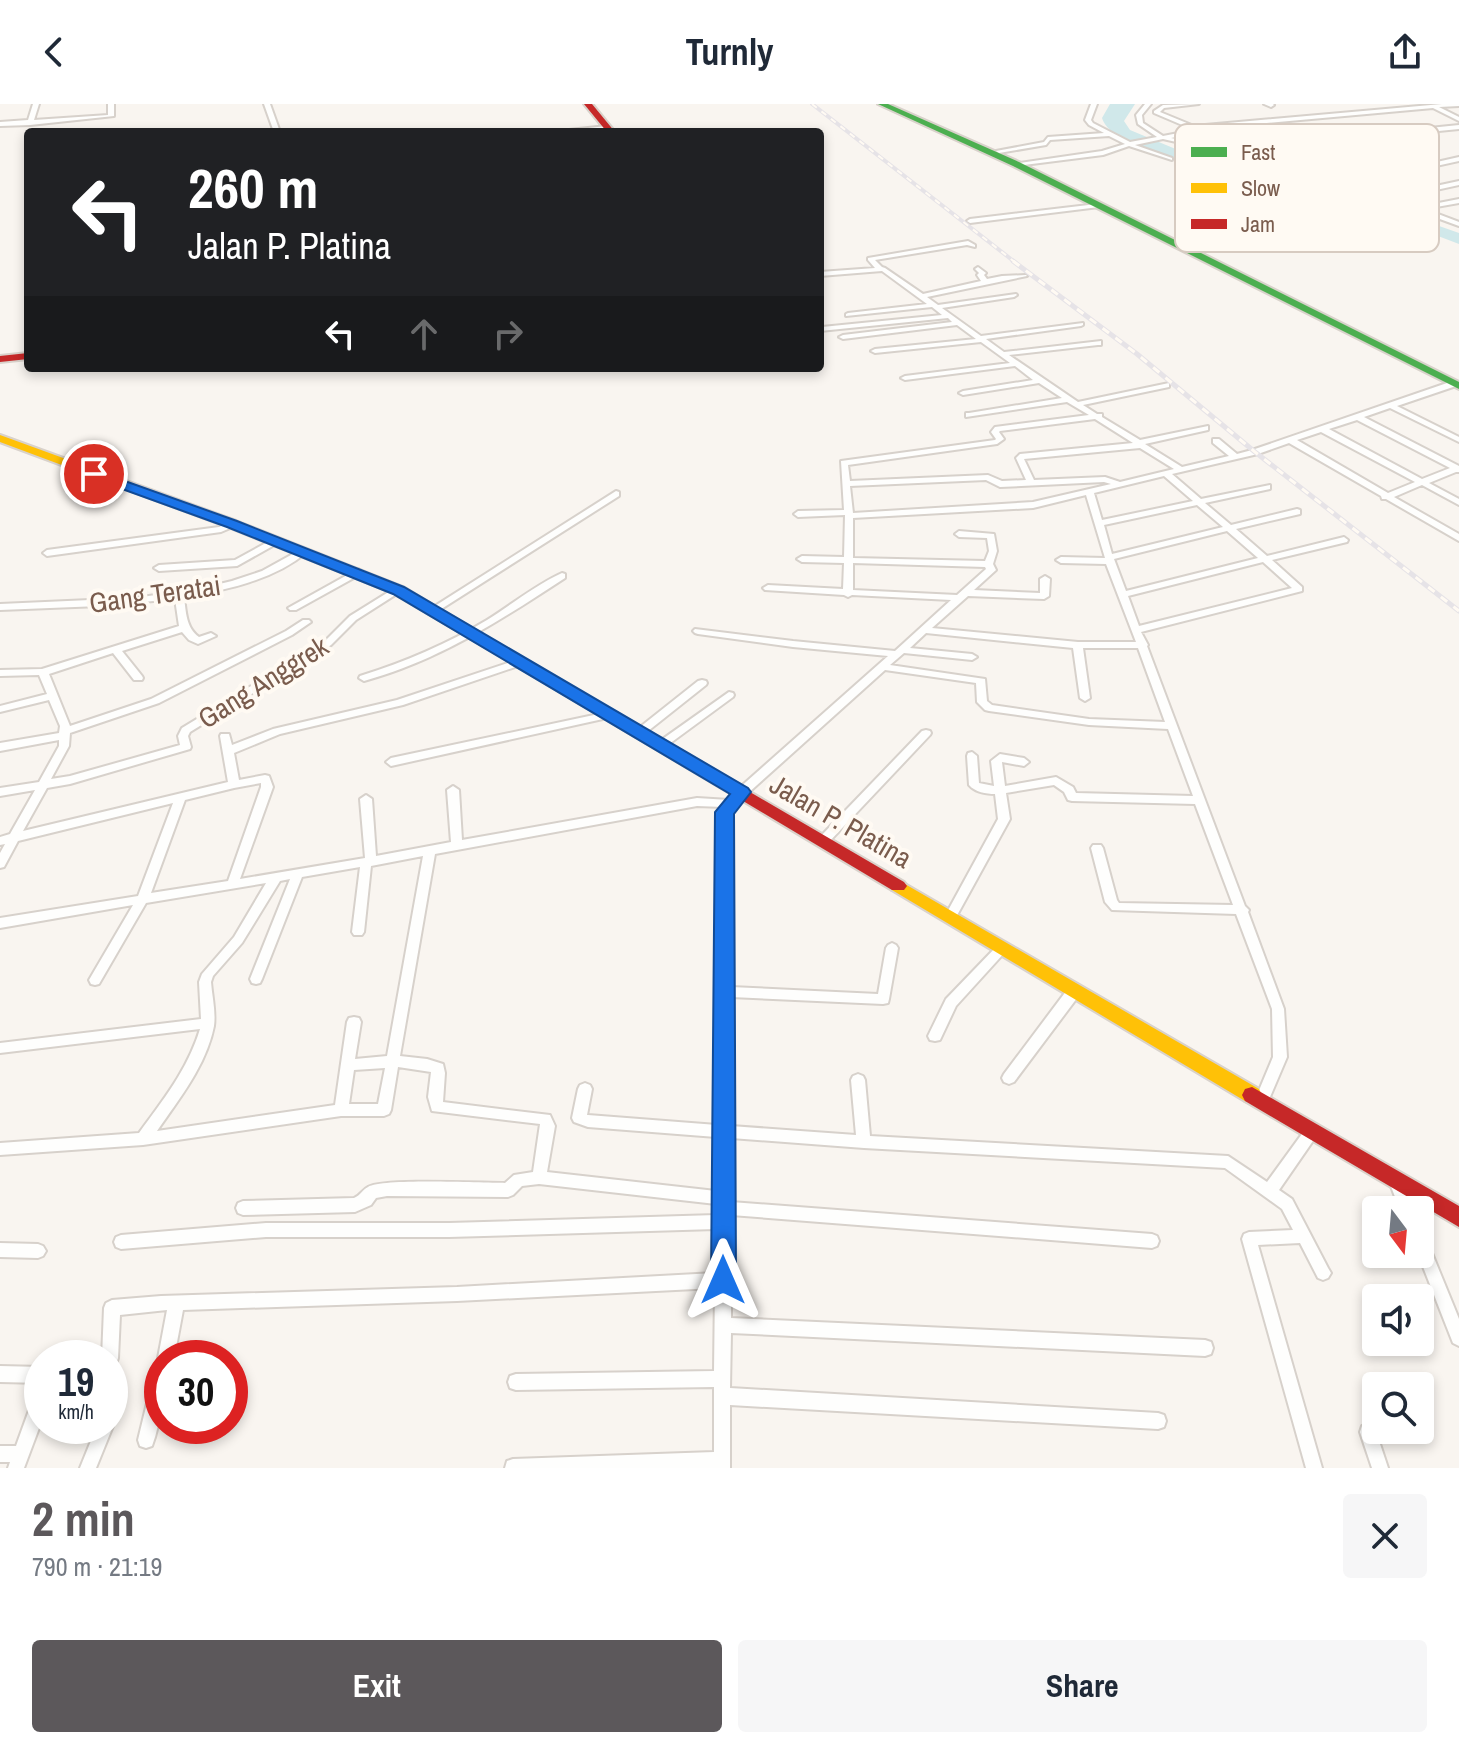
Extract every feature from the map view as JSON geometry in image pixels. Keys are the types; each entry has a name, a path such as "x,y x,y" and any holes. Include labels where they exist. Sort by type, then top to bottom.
{"main road":[{"path":"588,104 607,128"},
{"path":"882,104 1020,164 1175,241"},
{"path":"890,104 999,151 1097,206 1175,244"},
{"path":"1191,252 1457,382"},
{"path":"1196,252 1457,382"},
{"path":"0,359 24,356"},
{"name":"Jalan P. Platina","path":"0,438 358,572 398,590 517,663 661,745 736,798 824,840 1459,1217"}],"street":[{"path":"0,124 111,116 111,104"},
{"path":"267,104 276,128"},
{"path":"1094,104 1090,106 1088,120 1132,144 1170,159"},
{"path":"1148,104 1139,115 1141,124 1161,138 1175,141"},
{"path":"1183,124 1156,112 1163,107 1196,104"},
{"path":"1242,124 1459,104"},
{"path":"30,123 38,105"},
{"path":"1432,105 1459,119"},
{"path":"1281,111 1287,118"},
{"path":"93,118 97,122 95,126"},
{"path":"70,128 74,119"},
{"path":"1439,129 1459,127"},
{"path":"1061,135 1102,129"},
{"path":"999,151 1046,143 1048,139 1111,134"},
{"path":"1020,164 1107,152 1175,135"},
{"path":"1095,147 1107,152"},
{"path":"1439,163 1459,159"},
{"path":"1439,187 1459,183"},
{"path":"1439,205 1459,201"},
{"path":"970,221 1097,206"},
{"path":"1439,217 1459,224"},
{"path":"914,257 973,246 968,243 870,259 1040,381 1181,470"},
{"path":"824,274 879,268"},
{"path":"978,269 986,282"},
{"path":"923,296 1024,276"},
{"path":"848,315 982,302 1014,295"},
{"path":"824,329 949,316"},
{"path":"843,337 959,323"},
{"path":"875,351 1081,324"},
{"path":"1003,354 1098,343"},
{"path":"905,378 1016,364"},
{"path":"963,393 1040,381"},
{"path":"798,514 1020,508 1292,441 1457,382"},
{"path":"969,415 1166,385"},
{"path":"1392,406 1459,440"},
{"path":"848,594 849,514 843,465 848,461 997,442 1000,439 996,430 1099,416"},
{"path":"1358,417 1458,469"},
{"path":"1031,482 1020,458 1023,456 1140,444 1205,428"},
{"path":"1322,429 1459,502"},
{"path":"1216,441 1236,457"},
{"path":"1292,441 1459,538"},
{"path":"1385,497 1458,469"},
{"path":"1137,630 1299,589 1167,474"},
{"path":"846,484 988,477 1000,484 1105,479 1120,484"},
{"path":"1098,524 1267,487"},
{"path":"1089,491 1110,559 1278,1009 1282,1032 1280,1057 1262,1100"},
{"path":"432,611 616,494"},
{"path":"1061,560 1110,559 1297,512"},
{"path":"47,553 190,534 232,524"},
{"path":"513,1467 722,1464 725,812 736,798 991,570 988,564 994,542 991,536 959,534"},
{"path":"1123,594 1344,540"},
{"path":"159,568 237,563 275,541"},
{"name":"Gang Teratai","path":"0,607 113,603 179,593 264,573 303,552"},
{"path":"802,559 988,564"},
{"path":"293,608 358,572"},
{"path":"364,678 400,669 472,634 562,576"},
{"path":"768,588 848,594 1044,596 1045,579"},
{"name":"Gang Anggrek","path":"43,785 179,751 186,747 183,736 186,730 328,643 353,618 398,590"},
{"path":"179,593 184,628 194,641 211,636"},
{"path":"0,747 66,733 155,701 306,622"},
{"path":"0,673 43,672 184,628"},
{"path":"922,630 1078,645 1143,645"},
{"path":"698,631 793,644 972,657"},
{"path":"1078,645 1085,698"},
{"path":"115,649 138,678"},
{"path":"228,751 277,731 399,703 517,663"},
{"path":"883,667 981,681 982,702 989,708 1089,722 1173,726"},
{"path":"0,864 64,746 66,733 43,672"},
{"path":"639,733 702,683"},
{"path":"661,745 729,695"},
{"path":"0,709 54,696"},
{"path":"391,762 608,715"},
{"path":"824,840 926,733"},
{"path":"225,736 234,784"},
{"path":"972,756 974,785 981,789 1001,790 1056,781 1069,790 1072,797 1200,800"},
{"path":"951,916 1004,819 996,761 1000,758 1024,762"},
{"path":"0,841 261,778 267,782 232,885"},
{"path":"0,792 43,785"},
{"path":"453,790 457,846"},
{"path":"95,980 143,898 180,798"},
{"path":"0,923 368,862 697,802 736,798"},
{"path":"358,932 368,862 366,799"},
{"path":"1097,848 1111,902 1116,907 1243,910"},
{"path":"0,1149 143,1139 341,1110 384,1110 430,851"},
{"path":"256,979 298,873"},
{"path":"143,1139 187,1077 201,1048 208,1023 205,982 208,974 238,940 276,877"},
{"path":"725,992 883,999 892,948"},
{"path":"935,1036 951,1003 1002,948"},
{"path":"1009,1078 1075,990"},
{"path":"341,1110 354,1022"},
{"path":"0,1048 208,1023"},
{"path":"347,1065 394,1062 428,1064 438,1068 434,1099 437,1107 547,1120 539,1178"},
{"path":"858,1080 864,1142"},
{"path":"585,1089 581,1120 864,1142 1228,1162 1287,1204 1323,1273"},
{"path":"1270,1190 1312,1131"},
{"path":"243,1208 355,1205 381,1189 508,1190 519,1180 539,1178 724,1209 1152,1241"},
{"path":"1395,1180 1401,1196"},
{"path":"121,1242 266,1230 449,1230 724,1209"},
{"path":"1304,1236 1249,1239 1314,1468"},
{"path":"0,1250 38,1251"},
{"path":"1431,1268 1459,1338"},
{"path":"111,1340 112,1308 723,1280"},
{"path":"169,1340 176,1303"},
{"path":"723,1325 1205,1348"},
{"path":"0,1374 24,1375"},
{"path":"516,1382 723,1388 1158,1421"},
{"path":"88,1468 98,1444"},
{"path":"1372,1444 1380,1468"},
{"path":"0,1454 19,1461"}],"water":[{"path":"1110,104 1135,104 1124,121 1130,130 1175,149 1175,158 1131,143 1112,132 1102,118"},
{"path":"1439,226 1459,233 1459,244 1439,236"}],"railway":[{"path":"812,104 1016,263"},
{"path":"1013,261 1137,354 1255,452 1459,611"}],"traffic: fast":[{"path":"882,104 1016,164 1175,244"},
{"path":"1192,252 1459,386"}],"traffic: slow":[{"path":"0,438 232,524 398,590 497,648"},
{"path":"898,886 1252,1095"}],"traffic: jam":[{"path":"588,104 608,128"},
{"path":"0,359 24,356"},
{"path":"497,648 898,886"},
{"path":"1252,1095 1459,1217"}],"route":[{"path":"94,474 358,572 398,590 517,663 742,792 725,812 723,1280"}]}
